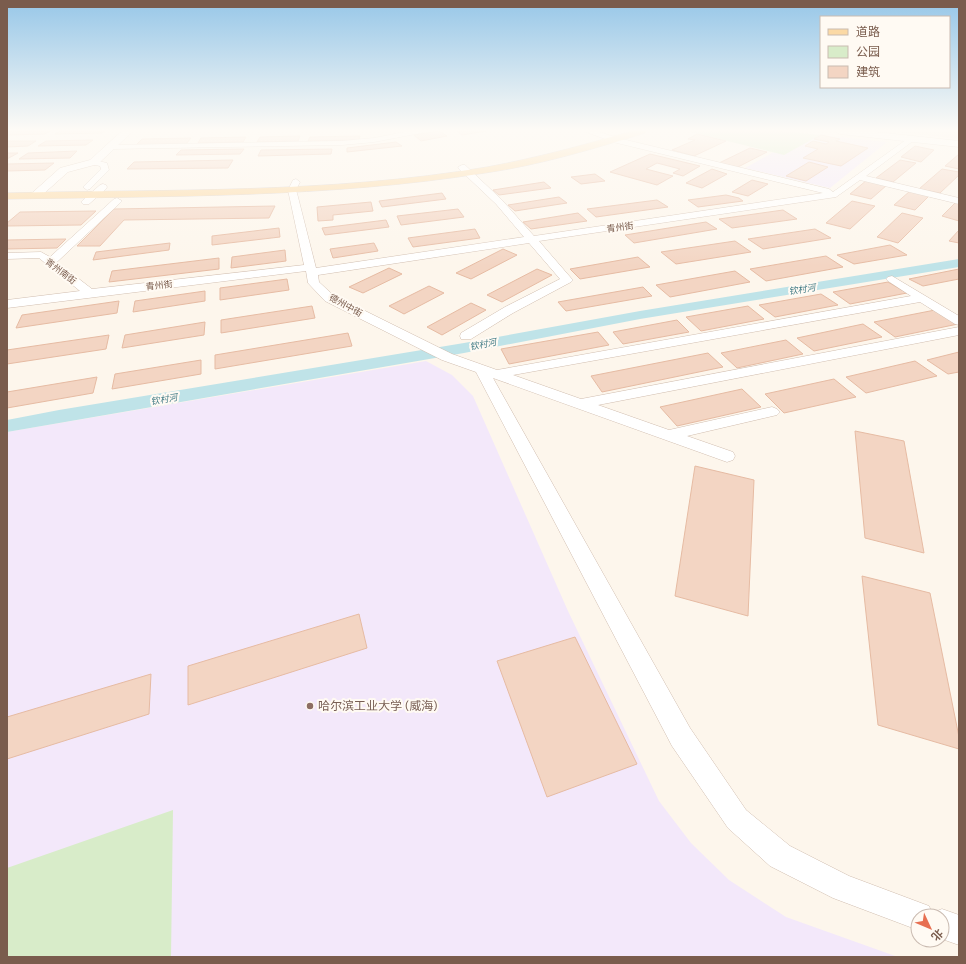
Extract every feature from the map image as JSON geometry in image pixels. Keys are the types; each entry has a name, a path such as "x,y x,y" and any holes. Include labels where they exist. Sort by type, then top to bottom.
{"main road":[{"path":"7,188 40,191 57,176"},
{"path":"7,196 40,191 95,189 368,185 426,176"}],"street":[{"path":"86,202 95,189 101,176"},
{"path":"466,336 509,310 567,280 499,202 471,176"},
{"path":"768,176 836,194"},
{"path":"859,177 959,201"},
{"name":"青州街","path":"7,304 90,293 311,269 531,240 836,194 859,177"},
{"name":"德州中街","path":"294,186 292,197 314,283 329,298 447,357 727,456"},
{"path":"50,263 117,201"},
{"name":"青州南街","path":"7,256 41,256 90,293"},
{"path":"892,279 959,321"},
{"path":"910,913 843,888 780,856 736,819 681,737 488,372 922,298"},
{"path":"580,404 959,331"},
{"path":"669,435 772,412"}],"shaded area":[{"path":"779,176 845,176 830,188"},
{"name":"哈尔滨工业大学 (威海)","path":"426,361 452,375 473,396 568,611 659,801 691,843 729,880 786,917 898,957 7,957 7,432"}],"green space":[{"path":"173,810 171,957 7,957 7,868"}],"building":[{"path":"598,176 605,181 581,184 571,177"},
{"path":"624,176 673,176 657,185"},
{"path":"699,176 723,176 702,188 686,183"},
{"path":"786,176 814,176 806,181"},
{"path":"879,176 900,176 893,182 876,178"},
{"path":"934,176 958,176 940,193 919,189"},
{"path":"752,180 768,184 748,196 732,192"},
{"path":"867,180 887,185 871,199 850,194"},
{"path":"544,182 551,188 499,195 493,190"},
{"path":"910,191 930,195 915,210 894,205"},
{"path":"442,193 446,199 382,207 379,201"},
{"path":"726,195 739,198 743,201 698,207 688,200"},
{"path":"559,197 567,203 515,211 508,205"},
{"path":"657,200 668,207 596,217 587,209"},
{"path":"852,201 875,206 850,229 826,223"},
{"path":"371,202 373,211 333,215 333,220 318,221 317,207"},
{"path":"956,202 959,202 959,221 942,216"},
{"path":"275,206 269,218 124,220 100,246 77,246 114,209"},
{"path":"458,209 464,217 401,225 397,216"},
{"path":"783,210 797,219 732,228 719,219"},
{"path":"96,211 81,225 7,226 7,223 20,212"},
{"path":"578,213 587,221 531,229 523,222"},
{"path":"902,213 923,218 898,243 877,237"},
{"path":"386,220 389,227 325,235 322,228"},
{"path":"706,222 717,229 634,243 625,235"},
{"path":"279,228 280,237 212,245 212,236"},
{"path":"475,229 480,238 413,247 408,238"},
{"path":"815,229 831,238 763,249 748,239"},
{"path":"959,230 959,243 949,241"},
{"path":"66,239 57,248 7,249 7,240"},
{"path":"735,241 751,252 676,264 661,252"},
{"path":"170,243 169,250 93,260 96,252"},
{"path":"374,243 378,251 333,258 330,249"},
{"path":"890,245 907,255 854,264 837,255"},
{"path":"503,249 517,255 471,279 456,273"},
{"path":"285,250 286,261 231,268 232,257"},
{"path":"826,256 843,267 766,281 750,269"},
{"path":"638,257 650,267 580,279 570,269"},
{"path":"219,258 219,269 109,282 112,271"},
{"path":"389,268 402,274 363,293 349,287"},
{"path":"537,269 552,275 502,302 487,295"},
{"path":"959,269 959,279 923,286 909,279"},
{"path":"735,271 750,282 670,297 656,285"},
{"path":"287,279 289,290 220,300 220,288"},
{"path":"888,282 907,293 850,304 833,292"},
{"path":"429,286 444,293 404,314 389,306"},
{"path":"643,287 652,296 566,311 558,302"},
{"path":"205,291 205,301 133,312 135,301"},
{"path":"821,294 838,305 775,317 759,305"},
{"path":"119,301 117,313 16,328 22,315"},
{"path":"471,303 486,310 442,335 427,327"},
{"path":"312,306 315,318 221,333 221,320"},
{"path":"748,306 764,319 701,331 686,317"},
{"path":"935,310 958,324 895,337 874,322"},
{"path":"677,320 689,332 623,344 613,332"},
{"path":"205,322 204,335 122,348 125,335"},
{"path":"863,324 882,337 814,351 797,338"},
{"path":"598,332 609,345 509,364 501,349"},
{"path":"348,333 352,346 215,369 215,355"},
{"path":"109,335 106,349 7,364 7,350"},
{"path":"786,340 803,354 737,368 721,353"},
{"path":"959,352 959,372 948,374 927,360"},
{"path":"708,353 723,367 602,392 591,376"},
{"path":"201,360 201,374 112,389 115,374"},
{"path":"915,361 937,376 866,393 846,377"},
{"path":"97,377 93,393 7,408 7,392"},
{"path":"834,379 856,397 784,413 765,394"},
{"path":"742,389 761,407 677,426 660,407"},
{"path":"855,431 904,441 924,553 865,538"},
{"path":"695,466 754,480 748,616 675,596"},
{"path":"862,576 930,593 959,737 959,749 878,725"},
{"path":"359,614 367,648 188,705 188,666"},
{"path":"575,637 637,764 547,797 497,661"},
{"path":"151,674 149,714 7,759 7,717"}],"waterway":[{"name":"钦村河","path":"7,426 464,348 640,315 959,263"}],"place":[{"name":"哈尔滨工业大学 (威海)","path":"310,706"}]}
